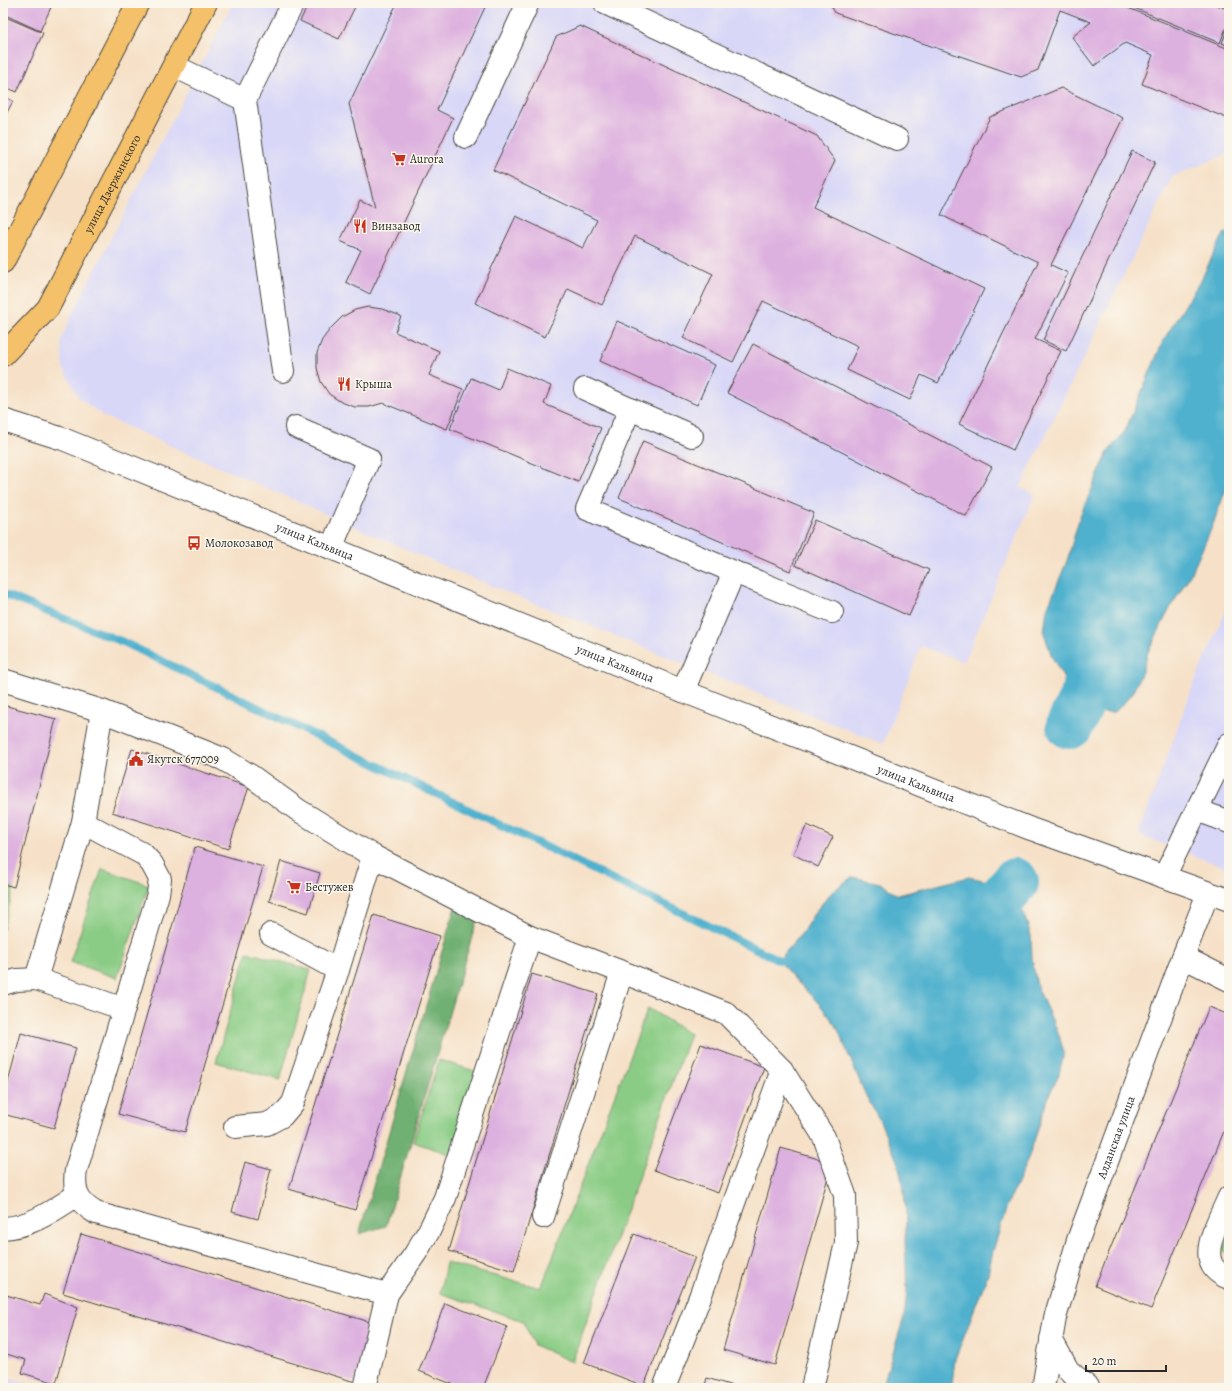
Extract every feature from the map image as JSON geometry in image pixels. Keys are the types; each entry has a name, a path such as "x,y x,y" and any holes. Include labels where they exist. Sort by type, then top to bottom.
{"main road":[{"path":"3,262 138,3"},
{"name":"улица Дзержинского","path":"3,354 48,308 206,3"}],"street":[{"path":"283,372 245,100 293,3"},
{"path":"466,137 528,3"},
{"path":"605,3 896,138"},
{"path":"174,66 245,100"},
{"path":"585,389 692,436"},
{"path":"630,409 587,509 832,612"},
{"name":"улица Кальвица","path":"3,420 63,439 683,691 1031,829 1229,900"},
{"path":"296,427 369,459 331,548"},
{"path":"683,691 734,572"},
{"path":"3,680 102,712 223,759 251,776 298,810 373,856 530,937 726,1013 782,1070 824,1137 845,1195 846,1243 812,1388"},
{"path":"36,979 83,822 102,712"},
{"path":"1164,876 1229,744"},
{"path":"1197,810 1229,822"},
{"path":"83,822 143,854 152,864 160,879 158,894 76,1170 74,1182 77,1195 85,1207 96,1213 387,1294"},
{"path":"235,1127 267,1124 282,1116 293,1103 338,970 373,856"},
{"name":"Алданская улица","path":"1043,1388 1055,1318 1078,1240 1208,893"},
{"path":"271,934 338,970"},
{"path":"365,1388 387,1294 415,1254 430,1229 445,1198 530,937"},
{"path":"1183,957 1229,980"},
{"path":"543,1217 622,972"},
{"path":"3,984 17,980 36,979 124,1009"},
{"path":"664,1388 700,1297 782,1070"},
{"path":"3,1228 15,1228 46,1215 77,1195"},
{"path":"1229,1197 1210,1241 1209,1251 1212,1265 1222,1275 1229,1278"},
{"path":"1051,1339 1068,1370 1089,1388"}],"shaded area":[{"path":"233,3 1229,3 1229,153 1172,177 1020,488 1035,494 964,662 921,646 883,744 462,574 103,416 79,398 63,368 61,340 75,308"},
{"path":"1229,603 1229,869 1138,835 1194,683"},
{"path":"3,1376 47,1388 3,1388"}],"green space":[{"path":"102,869 149,885 117,978 70,962"},
{"path":"3,884 14,887 3,930"},
{"path":"455,907 477,920 386,1226 359,1234"},
{"path":"247,952 311,970 280,1080 216,1062"},
{"path":"648,1008 690,1034 572,1362 534,1345 523,1321 440,1293 446,1263 541,1288"},
{"path":"439,1060 478,1072 452,1155 413,1142"},
{"path":"1229,1235 1229,1254 1222,1251"}],"water":[{"path":"1229,231 1229,481 1212,527 1193,570 1169,610 1148,652 1141,674 1132,694 1115,712 1066,712 1064,679 1052,657 1044,633 1047,609 1067,561 1080,516 1108,452 1125,431 1163,341 1202,278 1224,234"},
{"path":"852,877 880,883 898,895 969,877 992,882 1024,914 1031,935 1032,958 1037,986 1057,1030 1064,1052 1059,1074 1050,1093 1028,1159 1007,1206 993,1251 988,1274 955,1359 952,1383 953,1388 882,1388 904,1317 907,1292 905,1240 906,1214 904,1191 898,1163 879,1119 866,1096 836,1025 821,1006 789,973 779,960 802,933 815,912 832,892"}],"building":[{"path":"3,3 53,3 40,31 3,14"},
{"path":"309,3 357,3 339,39 300,21"},
{"name":"Aurora","path":"397,3 487,3 437,110 453,118 370,294 346,282 361,250 340,241 360,200 375,207 349,104"},
{"path":"830,3 1116,3 1229,49 1229,119 1142,84 1153,55 1125,43 1094,66 1072,37 1091,22 1060,10 1038,70 1021,77 835,13"},
{"path":"1122,3 1212,3 1229,10 1229,20 1220,43"},
{"path":"3,16 43,33 17,92 3,86"},
{"path":"1229,25 1229,46 1222,43"},
{"path":"580,26 817,136 835,161 813,207 984,289 938,383 921,375 910,400 847,370 858,346 763,301 733,362 683,338 713,274 635,236 602,305 568,289 545,337 475,303 516,216 583,248 597,220 493,170 556,37"},
{"path":"1061,88 1123,118 1051,265 1068,273 1035,339 1061,351 1013,450 959,424 1038,262 941,215 990,117"},
{"path":"3,96 13,101 3,120"},
{"path":"1132,151 1155,162 1066,351 1043,340"},
{"path":"368,307 382,309 401,316 395,332 439,351 429,375 463,389 447,429 383,403 369,407 355,407 341,402 329,394 321,382 317,368 317,353 322,340 342,317 355,310"},
{"path":"617,321 715,365 697,405 600,361"},
{"path":"753,344 992,467 966,516 727,393"},
{"path":"507,368 551,386 544,404 601,428 578,482 450,429 471,378 499,390"},
{"path":"643,441 814,513 790,571 619,498"},
{"path":"815,520 929,570 909,616 795,565"},
{"path":"3,705 56,719 14,887 3,884"},
{"path":"132,749 249,787 228,849 112,812"},
{"path":"807,825 833,837 818,867 793,854"},
{"path":"195,847 263,867 185,1132 118,1114"},
{"name":"Бестужев","path":"281,861 320,873 308,913 269,901"},
{"path":"374,915 440,936 355,1210 289,1189"},
{"path":"532,974 598,994 514,1271 449,1251"},
{"path":"1209,1007 1229,1015 1229,1119 1151,1309 1095,1286"},
{"path":"21,1033 76,1048 54,1128 3,1114 3,1101"},
{"path":"701,1044 764,1067 718,1193 654,1170"},
{"path":"781,1148 832,1163 775,1365 723,1350"},
{"path":"245,1162 271,1169 258,1219 232,1212"},
{"path":"81,1234 373,1323 355,1382 63,1293"},
{"path":"634,1234 695,1257 644,1386 584,1363"},
{"path":"3,1294 40,1305 44,1294 78,1307 56,1383 22,1373 26,1360 3,1353"},
{"path":"445,1303 507,1327 483,1388 462,1388 419,1371"},
{"path":"707,1378 739,1388 704,1388"}],"waterway":[{"path":"3,594 123,642 779,960"},
{"path":"1070,725 1105,652"},
{"path":"966,946 966,939 1015,882"}],"place":[{"name":"Aurora","path":"399,159"},
{"name":"Винзавод","path":"360,226"},
{"name":"Крыша","path":"344,384"},
{"name":"Молокозавод","path":"194,543"},
{"name":"Якутск 677009","path":"136,759"},
{"name":"Бестужев","path":"294,887"}]}
